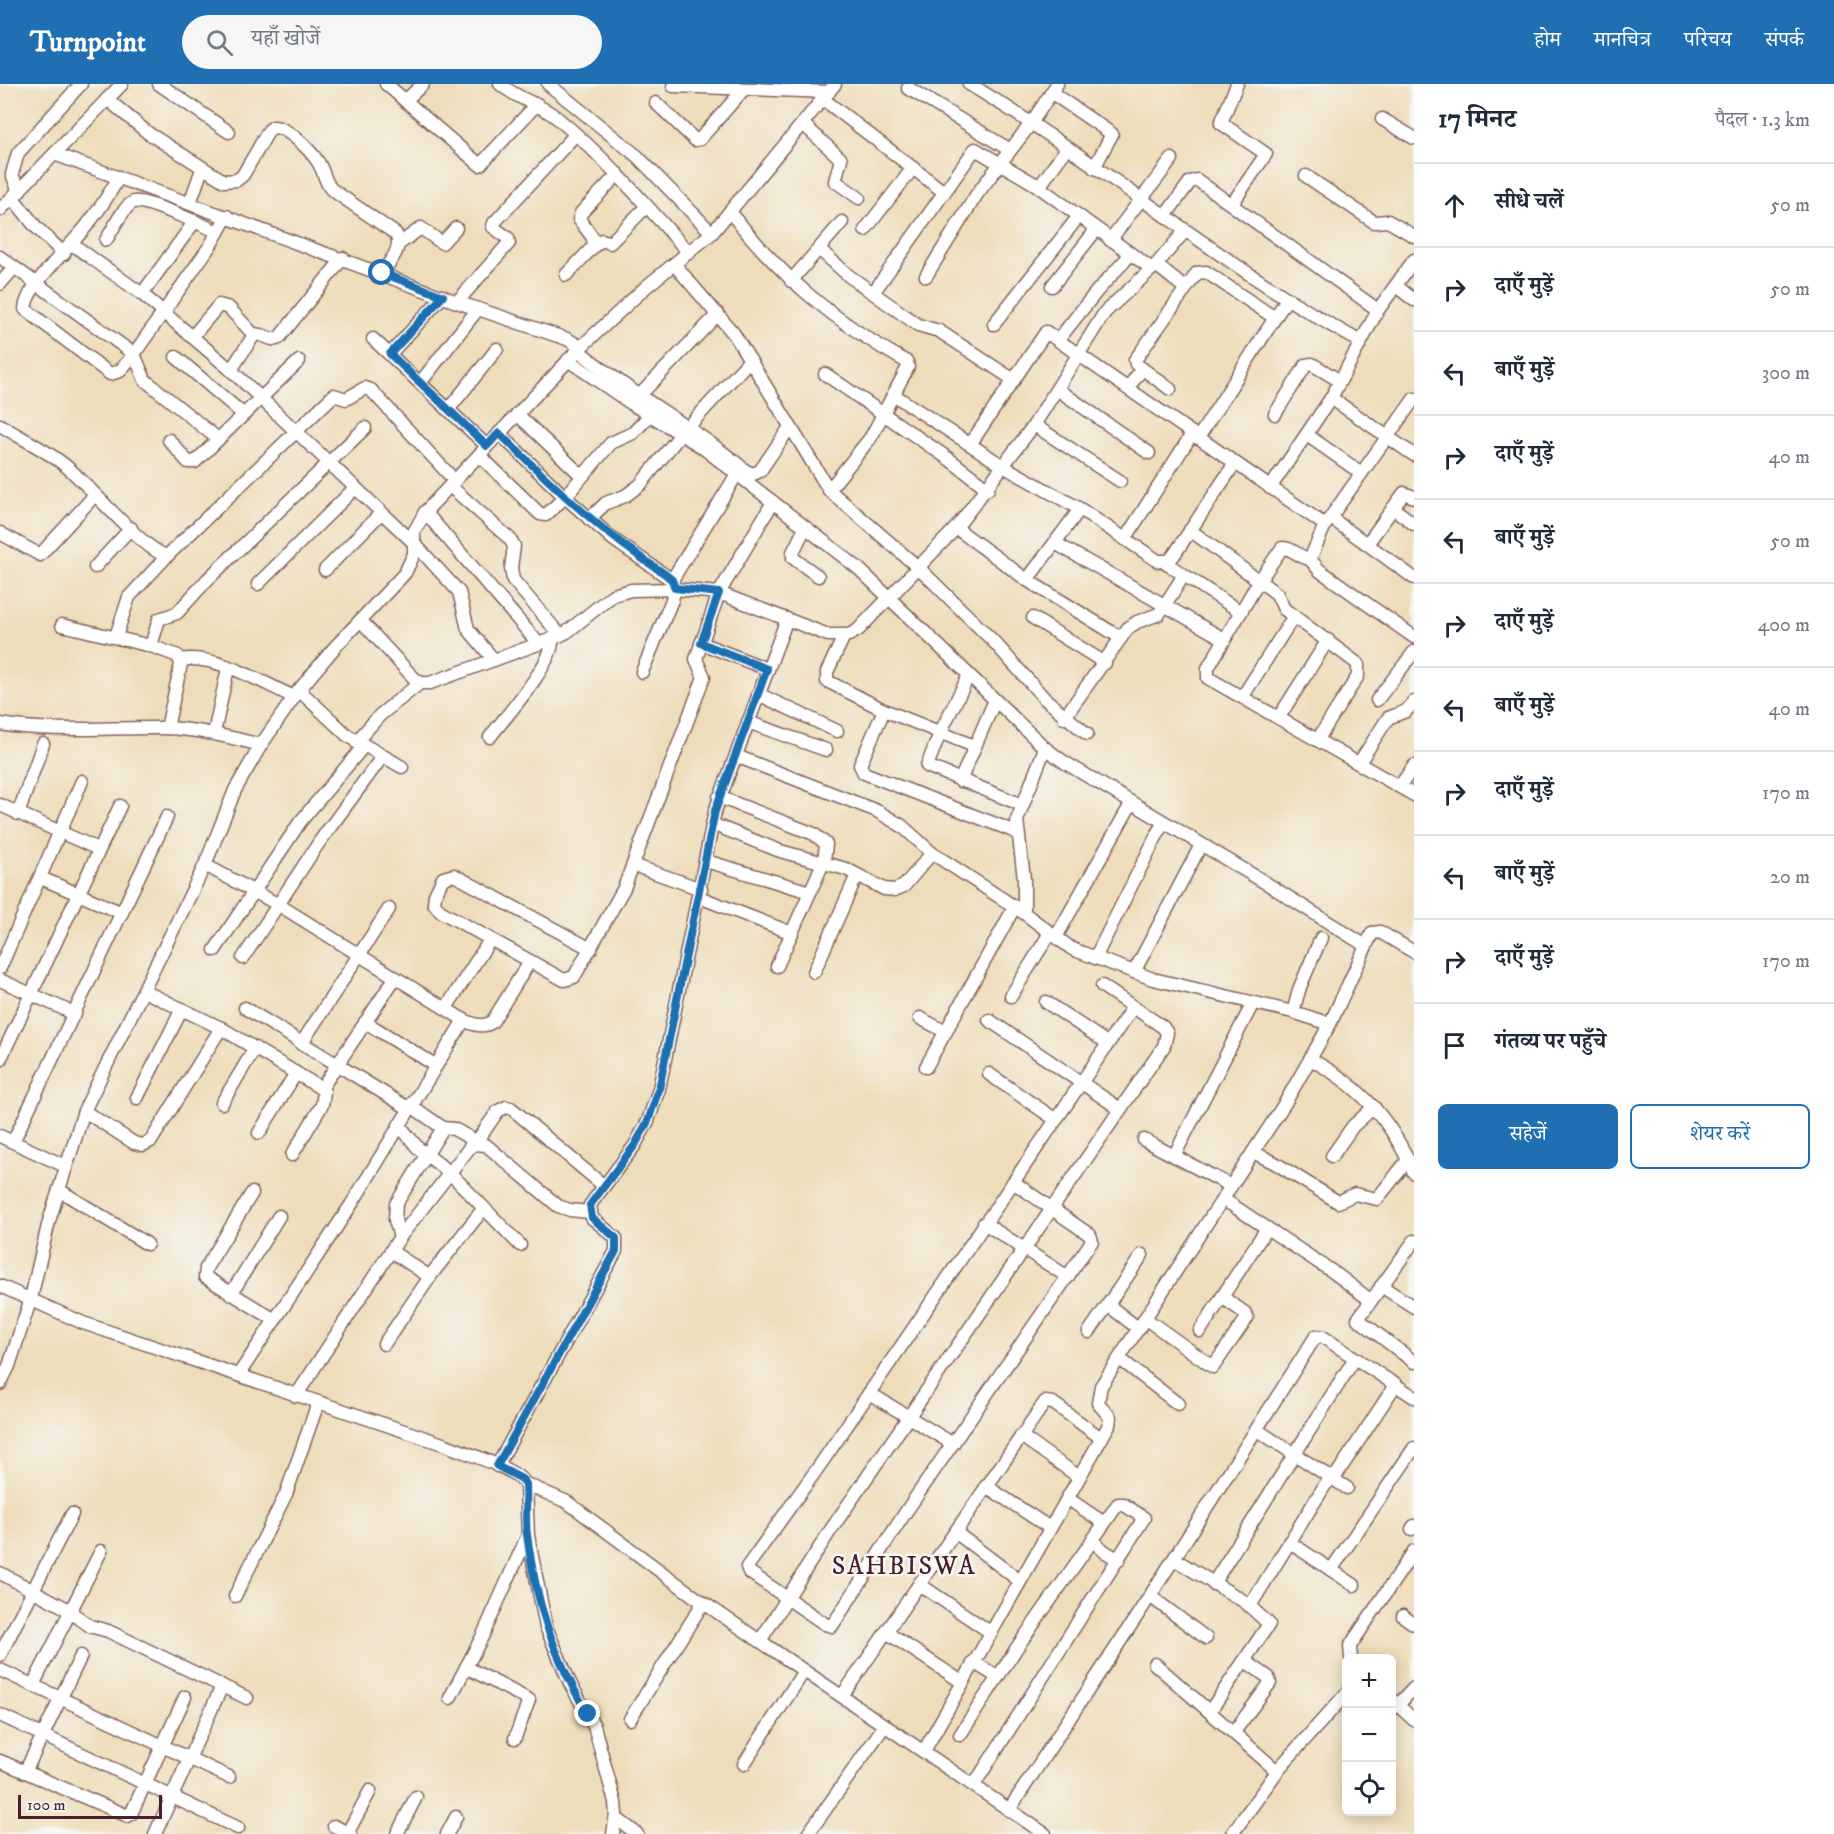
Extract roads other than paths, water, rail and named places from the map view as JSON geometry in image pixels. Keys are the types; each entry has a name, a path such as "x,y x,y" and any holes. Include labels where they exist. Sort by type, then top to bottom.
{"street":[{"path":"81,84 18,153 12,174 20,202 35,226 142,294 231,370 354,489 414,543 459,592 468,629 494,660"},
{"path":"0,210 20,202 57,154 122,84"},
{"path":"159,84 229,132"},
{"path":"386,84 480,165 537,104"},
{"path":"405,101 423,84"},
{"path":"501,84 510,93 537,104 576,135 618,174 689,253"},
{"path":"548,84 637,156 712,233"},
{"path":"969,84 1032,122 1094,168 1287,300 1361,342"},
{"path":"1233,204 1266,154 1221,123 1237,84"},
{"path":"673,87 829,92 913,168 944,192"},
{"path":"908,88 1010,150"},
{"path":"656,103 695,140 700,139 744,89"},
{"path":"926,276 964,214 1055,89 1112,134 1094,168"},
{"path":"0,1383 9,1366 31,1298 65,1166 84,1111 205,865 235,790 261,745 297,693 335,647 405,573 411,563 414,532 425,512 575,353 712,233 731,213 829,92"},
{"path":"107,99 129,120 202,169 225,181 237,180 243,175 269,130 279,127 317,160 331,189 396,234 399,244"},
{"path":"1382,119 1414,138"},
{"path":"803,124 841,159 840,166 834,174 835,181 859,198"},
{"path":"457,302 509,243 508,238 494,227 494,223 576,135"},
{"path":"1039,187 1067,148"},
{"path":"873,293 975,149 1039,187 1110,240 1154,266 1185,288"},
{"path":"57,154 457,302 567,339 575,353 650,415 684,431 753,474 764,465 790,427"},
{"path":"1110,240 1172,159"},
{"path":"865,230 913,168"},
{"path":"190,203 202,169"},
{"path":"594,246 593,238 579,216 618,174"},
{"path":"1306,176 1374,222 1388,221 1414,236"},
{"path":"119,177 68,249 38,284 28,299 25,309 52,333 110,374 120,371 134,354 227,216"},
{"path":"1165,216 1193,180 1208,186 1378,310"},
{"path":"106,240 134,202 195,221 218,232"},
{"path":"566,275 602,240 610,243 647,206"},
{"path":"731,213 791,281 853,332 907,362 907,371 884,415 865,445 829,489"},
{"path":"994,324 1079,216"},
{"path":"142,294 195,221"},
{"path":"791,281 842,222"},
{"path":"382,273 399,244 421,228 442,243 456,228"},
{"path":"1052,286 1096,230"},
{"path":"215,950 314,803 380,716 420,683 441,681 556,637 613,595 674,584 719,593 828,635 844,636 858,630 920,568 988,489 1034,425 1106,312 1154,266 1185,231"},
{"path":"819,249 873,293 918,325 939,331 1014,380"},
{"path":"1058,340 1097,291 1131,254"},
{"path":"0,257 13,269 38,284 134,354 145,380 218,439"},
{"path":"231,370 254,335 261,334 271,339 279,338 343,258"},
{"path":"1270,488 1331,398 1378,310 1414,260"},
{"path":"674,264 718,314 750,360 829,489 920,568 995,643 1064,718 1087,734"},
{"path":"0,284 13,269"},
{"path":"1170,389 1136,364 1136,357 1197,273 1206,272 1275,318"},
{"path":"1396,286 1414,300"},
{"path":"390,354 443,296"},
{"path":"1125,539 1287,300"},
{"path":"192,337 219,305 229,308 254,335"},
{"path":"420,383 478,309"},
{"path":"638,397 718,314"},
{"path":"971,443 1014,380 1042,333 1048,332 1270,488 1367,544 1414,578"},
{"path":"373,339 448,410 540,514 546,515 565,497 611,442 633,432 650,415"},
{"path":"448,410 497,349"},
{"path":"575,353 684,431 805,528 896,593 969,675 1045,748 1163,823 1369,939"},
{"path":"176,357 243,414"},
{"path":"589,519 606,503 625,496 640,485 684,431 750,360"},
{"path":"169,440 192,462 299,361"},
{"path":"1275,414 1306,365 1312,364 1340,381"},
{"path":"1128,388 1142,369"},
{"path":"825,374 949,459 988,489"},
{"path":"116,636 124,606 129,597 167,556 332,396 337,394 349,398 368,388 453,483 510,539 514,546 513,580 556,637"},
{"path":"1057,389 1149,453"},
{"path":"894,395 971,443 1003,466 1080,509 1240,612"},
{"path":"1331,398 1414,454"},
{"path":"1310,559 1328,522 1414,399"},
{"path":"517,414 582,476"},
{"path":"0,425 52,456 159,553 167,556"},
{"path":"1034,425 1120,481"},
{"path":"151,645 159,619 177,613 186,605 207,580 365,428"},
{"path":"499,433 589,519 674,584"},
{"path":"1307,435 1361,473"},
{"path":"1164,562 1174,555 1235,464"},
{"path":"642,672 674,584 737,474"},
{"path":"258,584 354,489"},
{"path":"1367,544 1404,493 1414,497"},
{"path":"0,533 40,555 95,495"},
{"path":"591,949 454,875 446,875 435,895 435,907 490,940 564,980 574,977 591,949 613,912 704,677 696,659 719,593 773,502"},
{"path":"1393,508 1414,524"},
{"path":"1027,580 1080,509"},
{"path":"425,512 538,644"},
{"path":"324,570 381,513"},
{"path":"95,567 131,528"},
{"path":"805,528 793,552 793,558 818,576"},
{"path":"956,528 1027,580 1122,638"},
{"path":"1190,530 1277,594 1284,609 1354,659 1359,670 1318,739"},
{"path":"1054,543 1224,639"},
{"path":"1414,636 1319,570 1310,559 1300,557 1287,548 1282,548 1259,581 1208,668 1208,678 1414,795"},
{"path":"1064,718 1122,638 1137,622 1160,614 1167,607 1184,575"},
{"path":"1243,696 1294,616"},
{"path":"1033,618 1105,663"},
{"path":"497,1466 616,1251 616,1238 592,1218 589,1212 593,1199 635,1145 648,1121 659,1089 719,797 787,619"},
{"path":"361,621 420,683"},
{"path":"62,625 151,645 178,656 181,660 204,660 297,693 360,744 402,768"},
{"path":"844,636 827,672 827,681 884,710 974,746"},
{"path":"490,736 545,664 556,637"},
{"path":"1280,717 1328,640"},
{"path":"701,643 767,669"},
{"path":"1377,700 1414,652"},
{"path":"167,728 181,660"},
{"path":"214,733 228,668"},
{"path":"969,675 940,733 927,766 1022,805"},
{"path":"758,694 837,731"},
{"path":"960,781 995,700"},
{"path":"1359,763 1388,718 1406,711 1414,702"},
{"path":"884,710 860,765 864,773 1016,832"},
{"path":"748,722 826,750"},
{"path":"0,724 57,729 167,728 214,733 261,745"},
{"path":"18,814 43,744"},
{"path":"926,1066 1019,911 1024,879 1016,832 1022,805 1045,748"},
{"path":"736,756 877,811 918,839 932,853 1072,949 1172,984 1293,1012 1330,1024"},
{"path":"243,958 320,841 382,757"},
{"path":"1400,786 1414,766"},
{"path":"0,968 82,781"},
{"path":"719,797 814,834 826,844 824,861 777,966"},
{"path":"1011,996 1053,935 1131,804"},
{"path":"0,1060 77,892 120,806"},
{"path":"1,809 18,814 98,849"},
{"path":"13,1142 167,817"},
{"path":"1095,957 1163,823"},
{"path":"712,824 780,851 824,861 884,889 895,890 904,886 932,853"},
{"path":"1134,972 1201,845"},
{"path":"706,861 810,892"},
{"path":"205,865 279,905 464,1020 482,1025 492,1022 530,961"},
{"path":"633,865 792,933"},
{"path":"814,972 857,875"},
{"path":"41,878 122,913"},
{"path":"301,1044 389,909"},
{"path":"924,1751 1110,1422 1110,1417 1098,1403 1098,1393 1310,1059 1330,1024 1374,930 1414,952"},
{"path":"1293,1012 1300,987 1321,938"},
{"path":"446,1008 490,940"},
{"path":"321,1089 395,978"},
{"path":"0,980 75,1014"},
{"path":"760,1641 908,1418 1167,1040 1163,1028 1102,986"},
{"path":"144,991 220,1028 321,1089 324,1098 322,1105 292,1155"},
{"path":"1046,1002 1107,1043"},
{"path":"1174,1156 1253,1003"},
{"path":"1013,1182 1092,1238 832,1626 825,1624 749,1572 747,1567 869,1393 1133,1006"},
{"path":"245,1008 336,1066 409,1106 443,1128 454,1129 476,1143 486,1145 558,1206 589,1212"},
{"path":"137,1098 182,1009"},
{"path":"920,1018 946,1032"},
{"path":"239,1374 464,1020"},
{"path":"989,1020 1120,1109"},
{"path":"365,1022 435,1065"},
{"path":"84,1111 134,1143 143,1145 151,1142 220,1028"},
{"path":"222,1103 255,1048"},
{"path":"1310,1059 1352,1085 1374,1107 1392,1128 1414,1173"},
{"path":"259,1133 296,1073"},
{"path":"989,1074 1056,1120"},
{"path":"296,1396 400,1237 476,1143 498,1112 506,1107 511,1108 604,1186"},
{"path":"1332,1156 1353,1126 1374,1107"},
{"path":"399,1125 428,1156 450,1173 520,1245"},
{"path":"400,1237 395,1220 396,1204 428,1156 443,1128"},
{"path":"0,1136 65,1166"},
{"path":"1144,1140 1231,1185"},
{"path":"1253,1152 1338,1202 1355,1194 1377,1199 1408,1160"},
{"path":"59,1190 147,1244"},
{"path":"252,1192 204,1273 207,1280 275,1320"},
{"path":"1223,1199 1336,1274 1370,1300"},
{"path":"384,1344 430,1277 484,1208"},
{"path":"231,1294 279,1216"},
{"path":"984,1222 1068,1276"},
{"path":"1200,1331 1267,1228"},
{"path":"1414,1241 1370,1300 1358,1321 1414,1362"},
{"path":"391,1251 430,1277"},
{"path":"1089,1332 1142,1255"},
{"path":"0,1286 83,1323 426,1438 497,1466 522,1479 526,1484 567,1502 703,1603 1045,1834"},
{"path":"1381,1286 1414,1307"},
{"path":"1108,1305 1213,1367 1247,1318 1245,1313 1222,1297"},
{"path":"1009,1809 1150,1596 1316,1336 1323,1337 1414,1397"},
{"path":"1213,1584 1355,1358"},
{"path":"1120,1359 1178,1404"},
{"path":"1250,1606 1325,1485 1332,1479 1396,1384"},
{"path":"869,1393 953,1444"},
{"path":"842,1696 1047,1401 1101,1438"},
{"path":"235,1596 290,1486 318,1403"},
{"path":"1257,1430 1347,1488"},
{"path":"1021,1436 1079,1477"},
{"path":"1330,1570 1414,1448"},
{"path":"526,1484 528,1536 546,1627 570,1683 594,1726 615,1803 616,1818 613,1834"},
{"path":"986,1486 1050,1528"},
{"path":"1067,1498 1104,1523"},
{"path":"960,1735 1119,1503 1144,1518 974,1785"},
{"path":"0,1655 72,1514"},
{"path":"955,1532 1020,1581"},
{"path":"450,1698 528,1536"},
{"path":"1092,1540 1119,1560"},
{"path":"1289,1542 1354,1585"},
{"path":"33,1685 100,1551"},
{"path":"1351,1654 1350,1646 1414,1551"},
{"path":"1174,1559 1250,1606 1269,1624 1210,1711"},
{"path":"0,1573 70,1612 90,1626 108,1630 247,1698"},
{"path":"919,1584 990,1632"},
{"path":"1150,1596 1206,1638"},
{"path":"630,1719 703,1603"},
{"path":"1403,1616 1414,1624"},
{"path":"886,1632 962,1682"},
{"path":"25,1772 44,1738 81,1656"},
{"path":"1234,1732 1270,1683 1268,1677 1245,1660"},
{"path":"973,1662 998,1677"},
{"path":"1155,1664 1277,1771"},
{"path":"466,1667 529,1700 515,1738"},
{"path":"0,1670 229,1777"},
{"path":"744,1764 804,1671"},
{"path":"155,1834 222,1686"},
{"path":"1396,1701 1414,1688"},
{"path":"0,1761 128,1816 185,1697"},
{"path":"1232,1834 1277,1771 1342,1700"},
{"path":"1396,1703 1414,1720"},
{"path":"0,1715 44,1738 238,1828"},
{"path":"808,1834 885,1725"},
{"path":"334,1826 348,1834 370,1791"},
{"path":"397,1834 416,1797"},
{"path":"447,1834 456,1817"},
{"path":"616,1818 637,1834"}],"district":[{"name":"SAHBISWA","path":"904,1565"}]}
